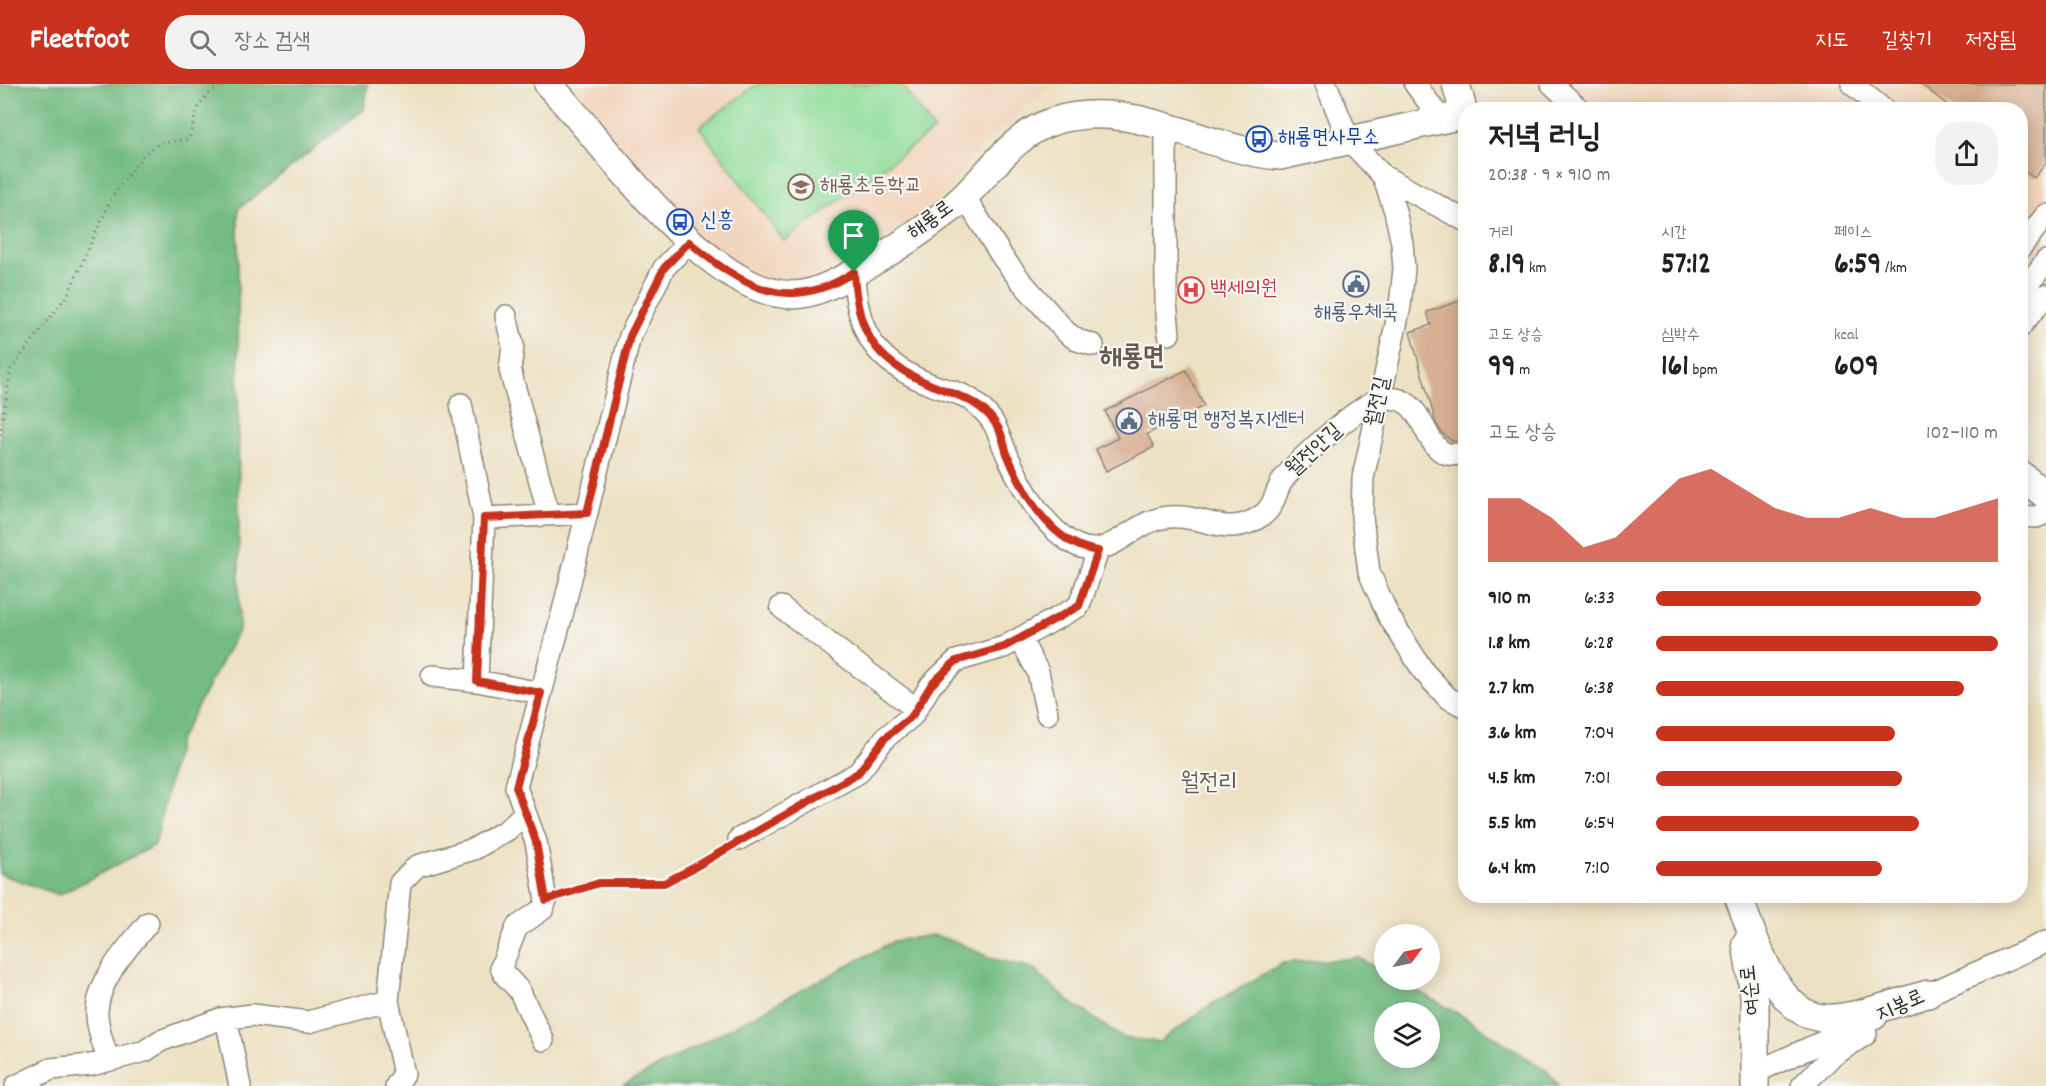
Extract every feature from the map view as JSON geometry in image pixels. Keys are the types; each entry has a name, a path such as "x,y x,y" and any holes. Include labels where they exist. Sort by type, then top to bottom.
{"main road":[{"name":"해룡로","path":"548,84 689,242 738,278 759,288 800,295 816,292 854,272 939,219 1016,142 1054,121 1078,116 1112,114 1166,125 1257,154 1280,156 1458,117"},
{"path":"1456,84 1458,106"},
{"path":"2028,481 2046,496"},
{"name":"여순로","path":"1738,903 1755,1002 1755,1079"},
{"path":"1739,903 1770,973 1786,996 1803,1011 1816,1017 1838,1017 1928,994"}],"street":[{"name":"월전길","path":"1326,84 1349,140 1383,176 1395,211 1404,268 1400,306 1363,478 1362,517 1369,572 1388,615 1424,672 1448,698 1458,702"},
{"path":"1415,84 1458,116"},
{"path":"1852,84 1874,102"},
{"path":"1563,87 1574,102"},
{"path":"1166,125 1166,302 1169,334"},
{"path":"1383,176 1458,217"},
{"path":"964,196 1003,258 1021,281 1066,332 1077,340 1093,345"},
{"path":"2028,236 2037,223"},
{"path":"543,1040 519,990 504,974 501,967 517,927 543,909 546,900 536,842 516,787 630,336 664,268 689,242"},
{"path":"2028,285 2046,261"},
{"path":"739,839 858,773 885,738 916,709 931,685 956,661 1004,647 1079,606 1098,551 1088,549 1064,537 1038,512 1008,457 997,426 972,400 911,377 889,362 862,326 855,299 854,272"},
{"path":"2028,317 2046,295"},
{"path":"506,316 513,346 510,370 549,515"},
{"path":"1380,399 1399,400 1408,404 1418,413 1441,453 1449,456 1458,454"},
{"name":"월전안길","path":"1098,551 1111,546 1144,524 1168,517 1194,519 1229,528 1241,526 1255,519 1273,503 1282,482 1305,454 1380,399"},
{"path":"460,404 484,518 477,681"},
{"path":"484,518 587,513"},
{"path":"2028,516 2036,517 2046,513"},
{"path":"781,607 916,709"},
{"path":"1020,638 1038,672 1047,714"},
{"path":"432,676 477,681 541,693"},
{"path":"396,1086 404,1074 388,1001 400,882 417,866 474,849 507,830 525,813"},
{"path":"108,1060 98,1023 100,1000 106,982 118,960 148,923"},
{"name":"지봉로","path":"1755,1079 1928,994 2046,942"},
{"path":"1802,1086 1831,1057 1928,994"},
{"path":"16,1086 51,1069 92,1065 145,1051 160,1041 226,1018 253,1015 308,1022 388,1001"},
{"path":"226,1018 240,1086"}],"path":[{"path":"0,435 11,369 68,294 112,197 143,155 160,143 189,139 199,104 210,90 226,84"},
{"path":"546,900 599,883 664,883 739,839"}],"shaded area":[{"name":"해룡초등학교","path":"585,84 1053,84 978,148 947,192 908,223 826,276 817,280 786,283 757,273 714,250 658,195 584,101"},
{"path":"1565,84 2046,84 2046,279 2028,303 2028,102 1588,102"}],"green space":[{"path":"0,84 368,84 364,109 238,209 239,629 178,743 155,845 59,895 0,874"},
{"path":"757,84 901,84 934,130 784,241 699,127"},
{"path":"933,935 957,942 990,958 1032,968 1070,1002 1123,1038 1159,1042 1209,1006 1283,963 1359,958 1374,967 1374,990 1415,990 1437,1002 1374,1002 1374,1068 1440,1068 1440,1004 1547,1071 1559,1086 622,1086 894,941"}],"building":[{"path":"1921,84 2046,84 2046,163 2034,178 2028,174 2028,102 1944,102"},
{"path":"1458,302 1458,440 1452,441 1442,433 1436,423 1410,332 1431,325 1427,312"},
{"name":"해룡면 행정복지센터","path":"1186,370 1204,406 1147,434 1154,447 1106,471 1096,449 1118,438 1105,411"}],"place":[{"name":"해룡면사무소","path":"1259,139"},
{"name":"해룡초등학교","path":"801,187"},
{"name":"신흥","path":"680,222"},
{"name":"해룡우체국","path":"1356,284"},
{"name":"백세의원","path":"1191,290"},
{"name":"해룡면 행정복지센터","path":"1129,421"}],"district":[{"name":"해룡면","path":"1132,358"},
{"name":"월전리","path":"1209,784"}],"route":[{"path":"689,242 713,262 738,278 759,288 780,292 800,295 816,292 854,272 855,299 862,326 889,362 911,377 972,400 997,426 1008,457 1038,512 1064,537 1088,549 1098,551 1084,596 1079,606 1055,617 1004,647 956,661 931,685 912,716 885,738 858,773 739,839 695,867 664,883 599,883 546,900 536,842 516,787 541,693 477,681 484,518 587,513 630,336 664,268 689,242"}]}
